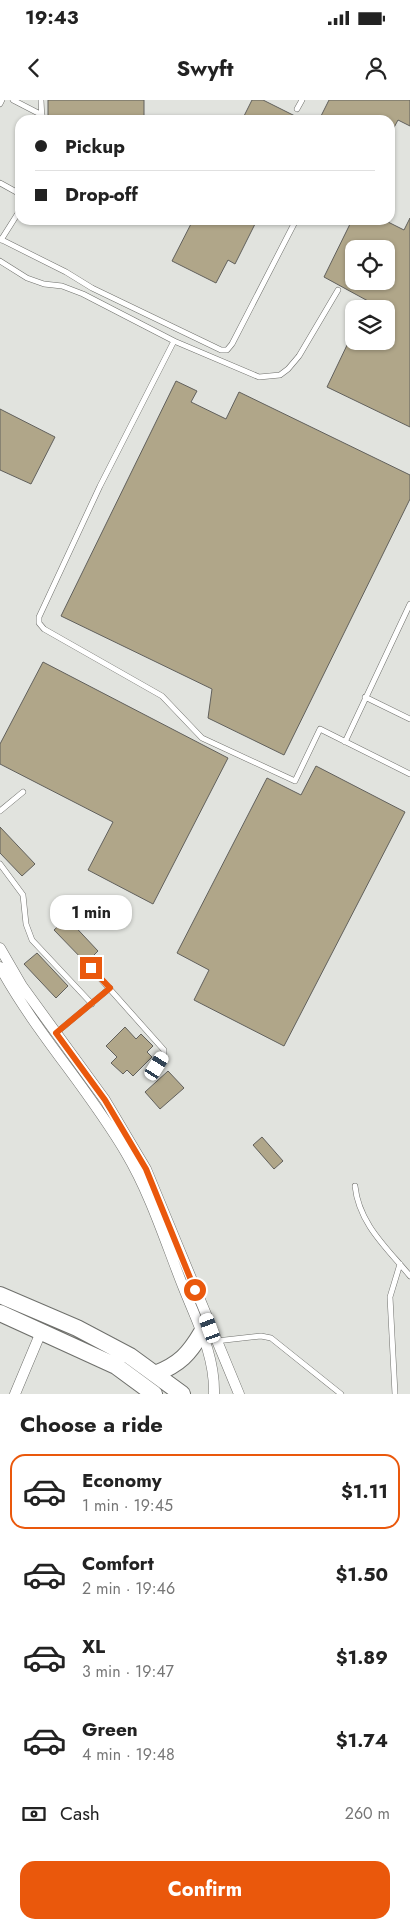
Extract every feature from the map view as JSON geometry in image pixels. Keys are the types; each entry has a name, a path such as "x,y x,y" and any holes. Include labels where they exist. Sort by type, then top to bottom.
{"main road":[{"path":"0,1295 77,1328 130,1356 182,1394"},
{"path":"0,1313 116,1366 154,1394"},
{"path":"156,1374 171,1368 208,1337"}],"street":[{"path":"0,948 22,986 110,1108 146,1169 208,1337 214,1394"},
{"path":"0,967 17,998 97,1108 139,1174 208,1337 239,1394"},
{"path":"15,1394 41,1332"}],"lane":[{"path":"0,104 2,100"},
{"path":"13,100 39,115"},
{"path":"41,100 42,115"},
{"path":"296,109 302,100"},
{"path":"0,183 15,191"},
{"path":"15,218 1,240 66,272 92,288 221,350 227,350 232,344 293,225"},
{"path":"0,261 27,278 44,284 62,286 82,294 174,341 251,375 264,377 280,375 299,356 338,290"},
{"path":"174,341 100,486 39,617 40,623 44,629 162,696 202,738 295,781 320,729 410,774"},
{"path":"345,742 410,604"},
{"path":"365,697 410,720"},
{"path":"0,811 22,792"},
{"path":"0,864 23,895 26,924 32,940 92,1004"},
{"path":"91,968 164,1050 164,1055 157,1066"},
{"path":"56,1033 110,988"},
{"path":"355,1186 356,1200 362,1216 410,1276"},
{"path":"395,1394 390,1297 400,1264"},
{"path":"208,1337 261,1336 271,1338 341,1394"}],"building":[{"path":"48,100 144,100 144,115 48,115"},
{"path":"252,100 263,100 293,115 244,115"},
{"path":"329,100 410,100 410,126 398,120 395,126 395,115 322,115"},
{"path":"410,218 410,427 327,387 345,349 395,350 395,300 366,300 348,290 395,290 395,240 345,240 345,288 324,277 350,225 394,225 404,230"},
{"path":"190,225 254,225 235,264 228,260 216,283 172,261"},
{"path":"176,381 197,391 191,402 226,419 239,392 410,475 410,499 284,755 208,718 212,689 61,616"},
{"path":"0,409 55,437 31,484 0,470"},
{"path":"43,662 228,758 153,904 88,870 113,822 0,764 0,744"},
{"path":"316,766 405,812 284,1046 194,1000 209,970 177,953 267,778 301,795"},
{"path":"0,827 35,864 22,876 0,853"},
{"path":"67,918 98,951 86,963 54,930"},
{"path":"37,953 68,986 56,998 24,964"},
{"path":"125,1027 136,1039 141,1034 153,1046 147,1052 152,1057 133,1076 127,1070 123,1074 111,1063 117,1057 106,1046"},
{"path":"168,1071 184,1088 160,1109 145,1092"},
{"path":"262,1137 283,1161 274,1169 253,1145"}],"route":[{"path":"91,968 110,988 56,1033 105,1100 146,1169 195,1290"}]}
